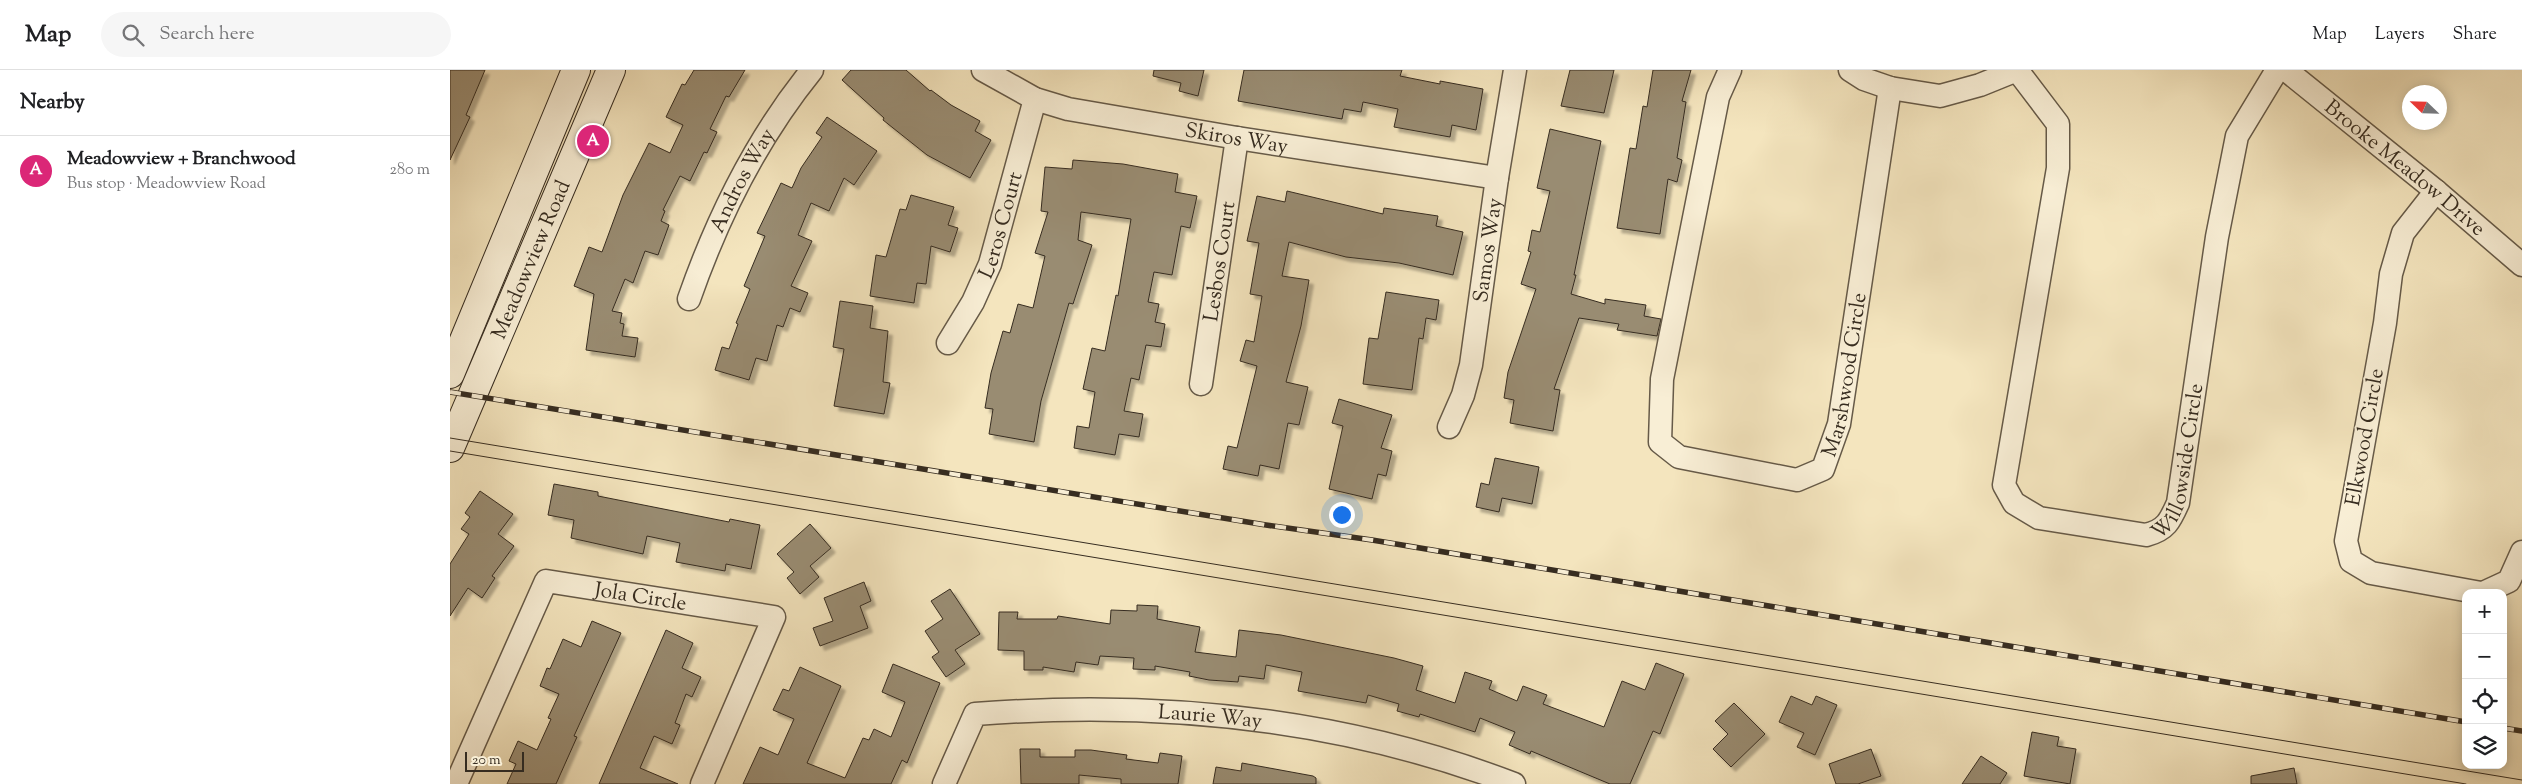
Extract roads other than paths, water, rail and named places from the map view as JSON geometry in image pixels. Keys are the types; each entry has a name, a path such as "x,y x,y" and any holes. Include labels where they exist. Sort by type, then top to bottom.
{"main road":[{"name":"Meadowview Road","path":"450,374 576,70"},
{"name":"Meadowview Road","path":"450,448 611,70"}],"street":[{"name":"Andros Way","path":"688,299 705,252 732,194 762,140 812,70"},
{"name":"Skiros Way","path":"984,70 1034,99 1103,116 1497,178"},
{"name":"Samos Way","path":"1449,427 1463,395 1471,365 1497,178 1515,70"},
{"name":"Marshwood Circle","path":"1730,70 1718,97 1662,380 1660,442 1679,457 1797,480 1822,470 1839,424 1890,88"},
{"path":"1850,70 1864,79 1890,88 1940,96 1980,85 2017,70"},
{"name":"Willowside Circle","path":"2017,70 2058,124 2058,168 2004,485 2014,503 2039,518 2146,535 2158,532 2169,524 2178,503 2217,237 2238,136 2277,70"},
{"name":"Brooke Meadow Drive","path":"2286,70 2436,191 2522,265"},
{"name":"Leros Court","path":"948,343 973,302 990,264 1034,99"},
{"name":"Lesbos Court","path":"1201,384 1237,138"},
{"name":"Elkwood Circle","path":"2436,191 2403,233 2391,274 2385,323 2346,541 2351,561 2371,573 2462,589"},
{"name":"Elkwood Circle","path":"2491,589 2509,581 2522,552"},
{"name":"Jola Circle","path":"456,784 546,581 774,618 702,784"},
{"name":"Laurie Way","path":"944,784 975,714 1029,710 1114,708 1198,713 1323,730 1446,760 1514,784"}],"tram line":[{"path":"450,438 2522,780"},
{"path":"450,451 2466,784"}],"railway":[{"path":"450,392 1266,525 1372,540 2462,721"},
{"path":"2507,729 2522,731"}],"place":[{"name":"Meadowview + Branchwood","path":"593,141"}]}
